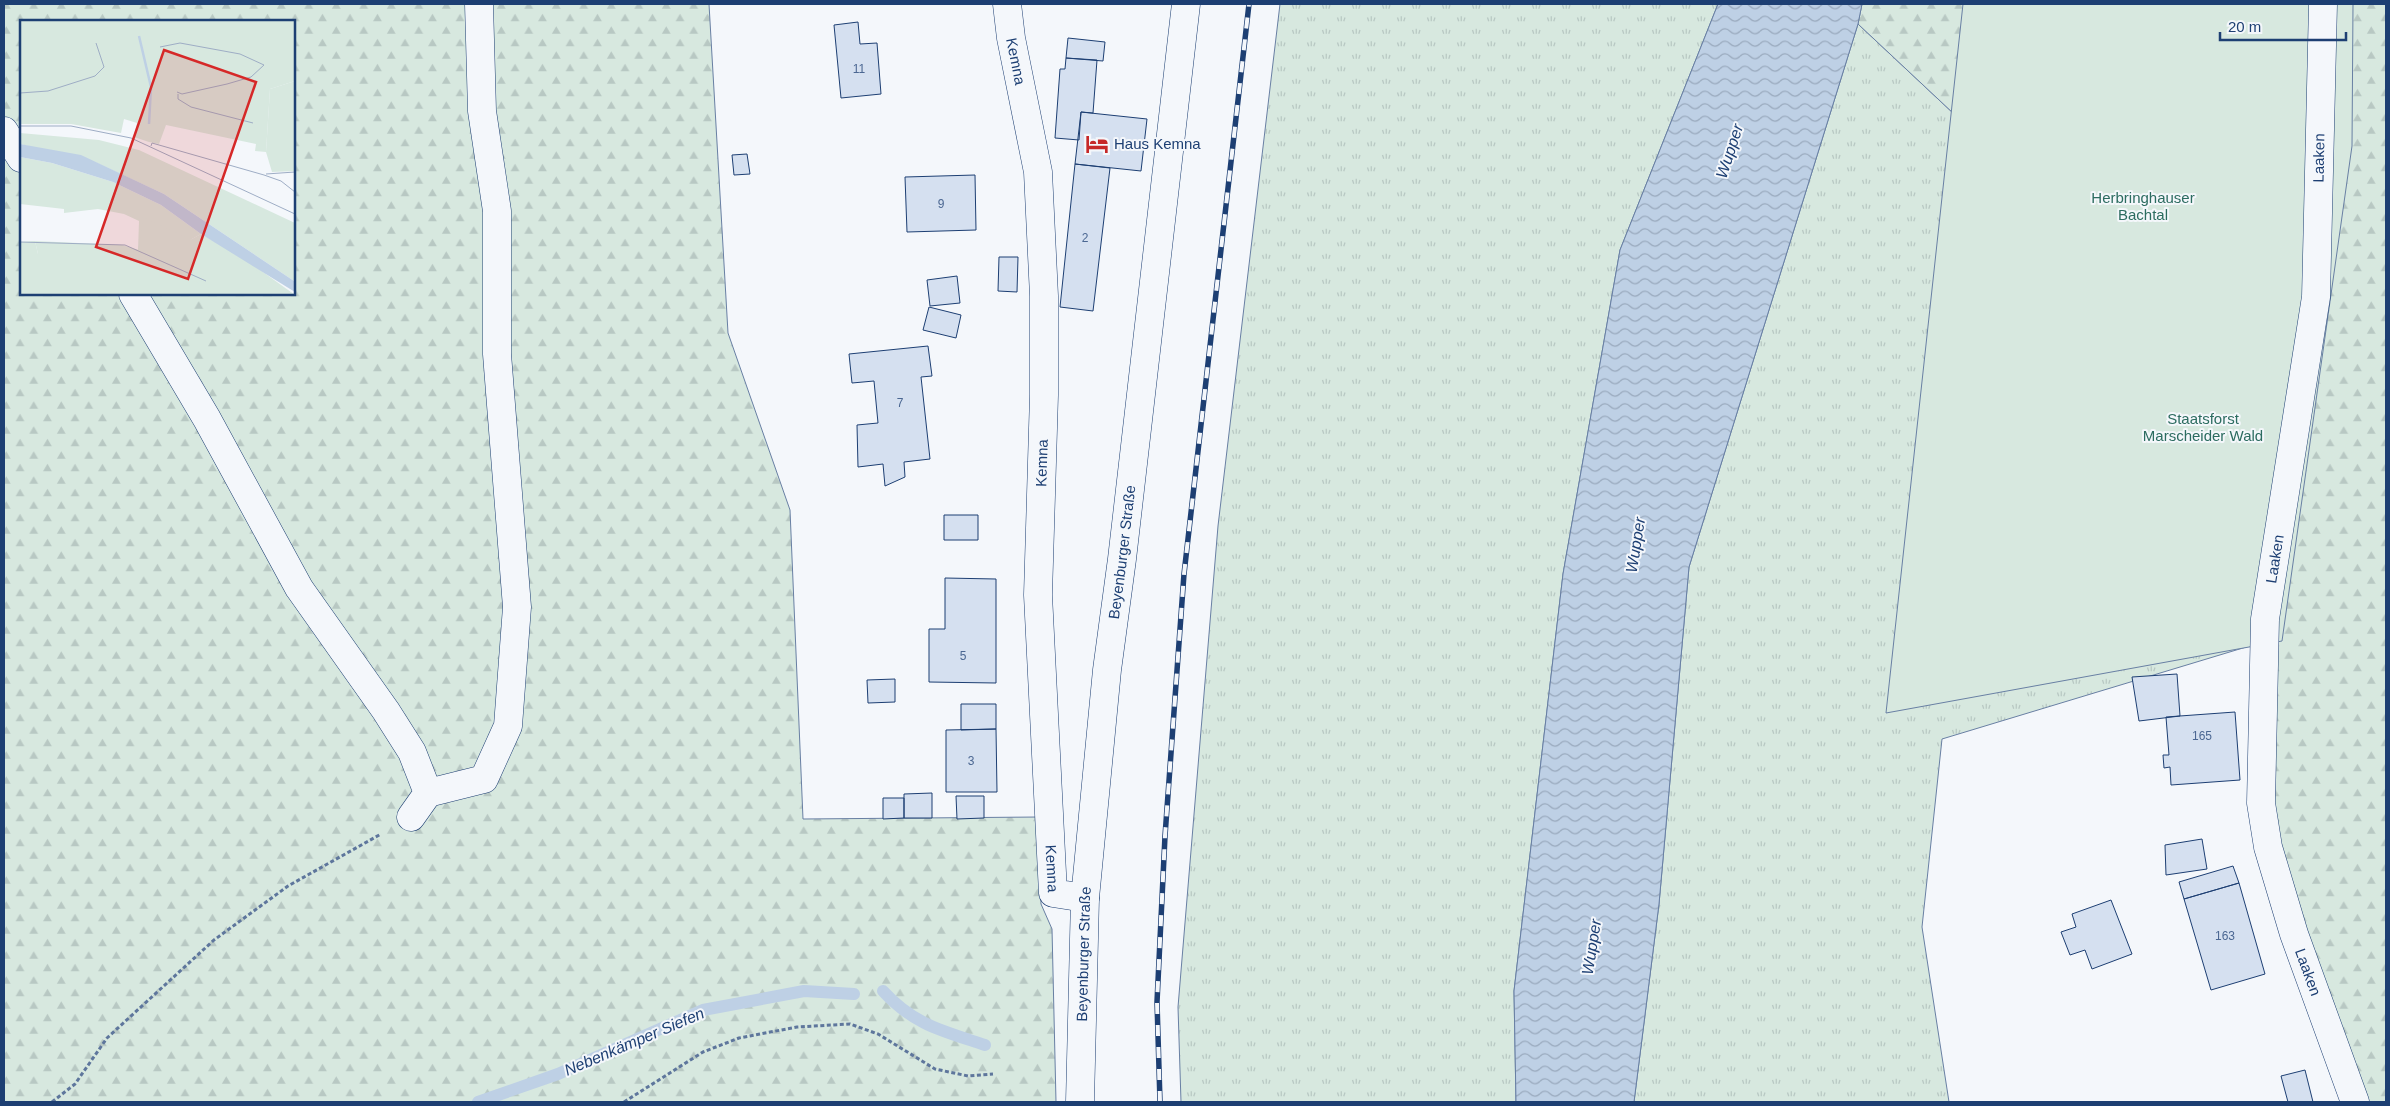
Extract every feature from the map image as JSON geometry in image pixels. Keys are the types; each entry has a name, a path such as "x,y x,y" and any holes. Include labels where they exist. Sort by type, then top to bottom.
{"street":[{"path":"411,817 428,793 484,779 508,726 517,607 497,354 497,211 482,111 479,4"},
{"name":"Kemna","path":"1007,4 1011,38 1038,172 1039,191 1044,296 1044,395 1038,595 1053,893 1085,898"},
{"name":"Beyenburger Straße","path":"1080,1102 1085,898 1107,670 1122,559 1186,4"},
{"name":"Laaken","path":"2323,4 2316,297 2265,619 2261,803 2268,847 2294,934 2355,1102"},
{"path":"4,131 20,156"},
{"path":"134,295 230,460 298,588 386,711 412,752 428,793"}],"path":[{"path":"52,1102 75,1084 107,1038 214,940 288,886 411,817"},
{"path":"624,1102 703,1052 739,1038 797,1027 850,1024 878,1034 935,1069 968,1076 993,1074"}],"green space":[{"path":"4,4 709,4 728,333 790,510 803,819 1039,817 1041,904 1052,929 1056,1102 4,1102"},
{"path":"1280,4 1718,4 1620,250 1563,574 1514,991 1516,1102 1181,1102 1178,1007 1218,526"},
{"name":"Staatsforst Marscheider Wald","path":"1862,4 2386,4 2386,1102 2355,1102 2267,836 2266,638 2065,218 1858,24"},
{"name":"Herbringhauser Bachtal","path":"1963,4 2353,4 2352,146 2282,641 1886,713"},
{"path":"1858,24 2065,218 2266,641 1942,739 1922,927 1949,1102 1634,1102 1659,904 1689,567"}],"water":[{"name":"Wupper","path":"1718,4 1862,4 1858,24 1689,567 1659,904 1634,1102 1516,1102 1514,991 1563,574 1620,250"}],"building":[{"path":"858,22 860,44 877,43 881,94 841,98 834,25"},
{"path":"1068,38 1105,42 1103,61 1066,58"},
{"path":"1066,58 1097,60 1093,113 1081,112 1079,140 1055,138 1060,69 1065,69"},
{"path":"1081,112 1147,119 1141,171 1075,164"},
{"path":"747,154 750,174 734,175 732,155"},
{"path":"1075,164 1110,168 1093,311 1060,307"},
{"path":"975,175 976,230 907,232 905,177"},
{"path":"999,257 1018,257 1017,292 998,291"},
{"path":"957,276 960,303 930,306 927,280"},
{"path":"929,307 961,315 956,338 923,330"},
{"path":"928,346 932,376 921,377 930,459 904,462 905,477 885,486 883,464 858,467 857,425 878,423 874,381 852,383 849,354"},
{"path":"944,515 978,515 978,540 944,540"},
{"path":"945,578 996,579 996,683 929,682 929,629 945,629"},
{"path":"2177,674 2180,716 2139,721 2132,677"},
{"path":"895,679 895,702 868,703 867,680"},
{"path":"961,704 996,704 996,729 961,730"},
{"path":"2235,712 2240,780 2171,785 2170,767 2164,768 2163,755 2169,755 2166,717"},
{"path":"996,729 997,792 946,792 946,730"},
{"path":"932,793 932,818 904,818 904,794"},
{"path":"956,796 984,796 984,818 957,819"},
{"path":"883,798 904,798 904,818 883,819"},
{"path":"2202,839 2207,869 2166,875 2165,845"},
{"path":"2233,866 2239,883 2184,899 2179,882"},
{"path":"2239,883 2265,974 2211,990 2184,899"},
{"path":"2111,900 2132,954 2092,969 2085,950 2070,955 2061,932 2076,927 2072,914"},
{"path":"2305,1070 2313,1102 2288,1102 2281,1076"}],"waterway":[{"name":"Nebenkämper Siefen","path":"478,1102 558,1074 703,1010 804,991 854,994"},
{"name":"Nebenkämper Siefen","path":"883,991 906,1012 930,1026 985,1045"}],"railway":[{"path":"1160,1102 1157,1002 1165,836 1184,574 1249,4"}],"place":[{"name":"Haus Kemna","path":"1097,144"}]}
